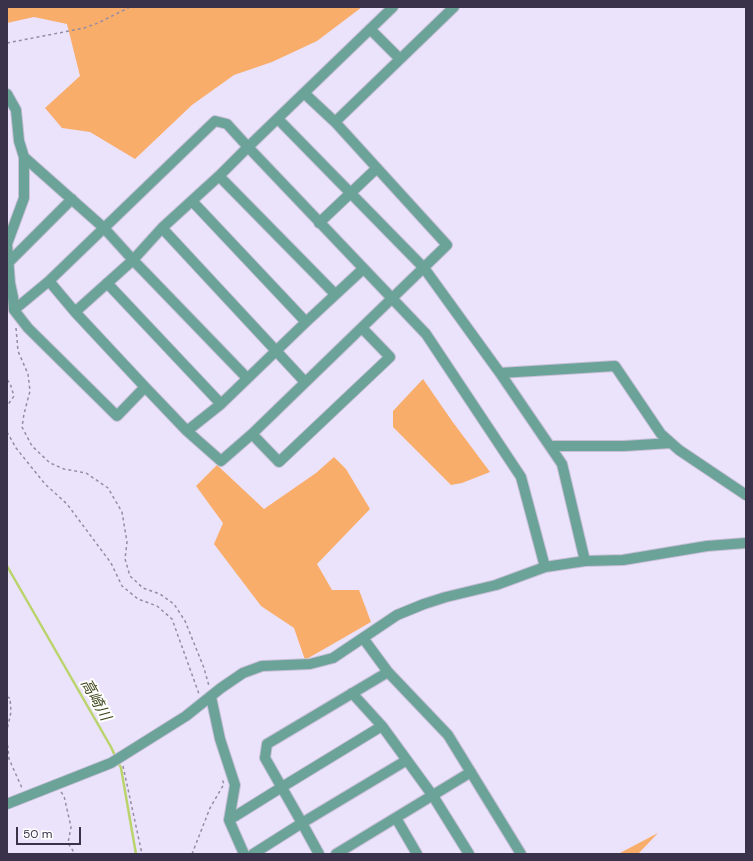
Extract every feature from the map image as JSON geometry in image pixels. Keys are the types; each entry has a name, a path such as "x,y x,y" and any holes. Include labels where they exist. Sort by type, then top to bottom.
{"street":[{"path":"75,312 133,260 162,228 219,176 393,7"},
{"path":"336,122 454,7"},
{"path":"370,29 400,59"},
{"path":"49,281 75,312 145,388 188,431 221,461 252,434 447,245 336,122 304,93"},
{"path":"7,94 16,110 19,140 24,157 24,198 7,244 14,310 28,328 117,416 145,388"},
{"path":"278,119 424,268 551,446 562,464 585,561"},
{"path":"14,310 49,281 215,121 227,124 319,223 426,334 521,477 545,567"},
{"path":"24,157 104,228 247,378"},
{"path":"319,223 377,168"},
{"path":"219,176 335,294"},
{"path":"8,263 72,198"},
{"path":"192,200 306,322"},
{"path":"162,228 306,382"},
{"path":"188,431 221,404 363,269"},
{"path":"107,283 221,404"},
{"path":"252,434 279,462 390,357 362,328"},
{"path":"500,373 615,366 661,434 679,450 746,496"},
{"path":"551,446 624,446 671,443"},
{"path":"7,804 111,763 186,716 221,688 243,673 262,666 310,664 333,658 397,615 424,604 496,585 545,567 585,561 623,560 707,546 746,543"},
{"path":"363,638 388,672 448,735 520,854"},
{"path":"319,854 265,758 267,744 388,672"},
{"path":"352,693 382,726 407,760 469,854"},
{"path":"211,696 220,739 235,785 229,820 244,854"},
{"path":"229,820 282,786 382,726"},
{"path":"253,854 407,760"},
{"path":"336,854 471,772"},
{"path":"396,818 417,854"}],"path":[{"path":"7,42 84,28 98,23 130,7"},
{"path":"15,325 18,350 28,374 30,392 22,427 32,446 50,463 64,469 86,473 108,488 122,512 127,542 126,559 130,576 143,588 160,594 174,604 185,621 202,662 211,696"},
{"path":"7,380 10,383 14,396 7,406"},
{"path":"7,432 16,448 45,484 67,504 111,563 122,586 138,599 157,606 172,619 203,703"},
{"path":"7,697 10,698 10,712 7,730"},
{"path":"7,739 9,759 26,796"},
{"path":"121,757 142,854"},
{"path":"192,854 210,808 224,784 222,778"},
{"path":"55,784 64,796 68,810 71,827 68,842 75,854"}],"shaded area":[{"path":"7,7 362,7 317,41 272,62 234,75 192,105 135,159 90,132 62,128 45,108 80,76 67,24 34,17 7,23"},
{"path":"423,379 490,472 462,483 451,485 393,427 393,411"},
{"path":"334,457 346,469 370,509 317,564 332,590 359,590 371,622 305,660 294,628 261,606 214,544 223,523 196,486 217,465 264,509 316,473"},
{"path":"658,833 638,854 618,854"}],"waterway":[{"name":"高崎川","path":"7,566 116,758"},
{"name":"高崎川","path":"118,762 121,768 136,854"}]}
